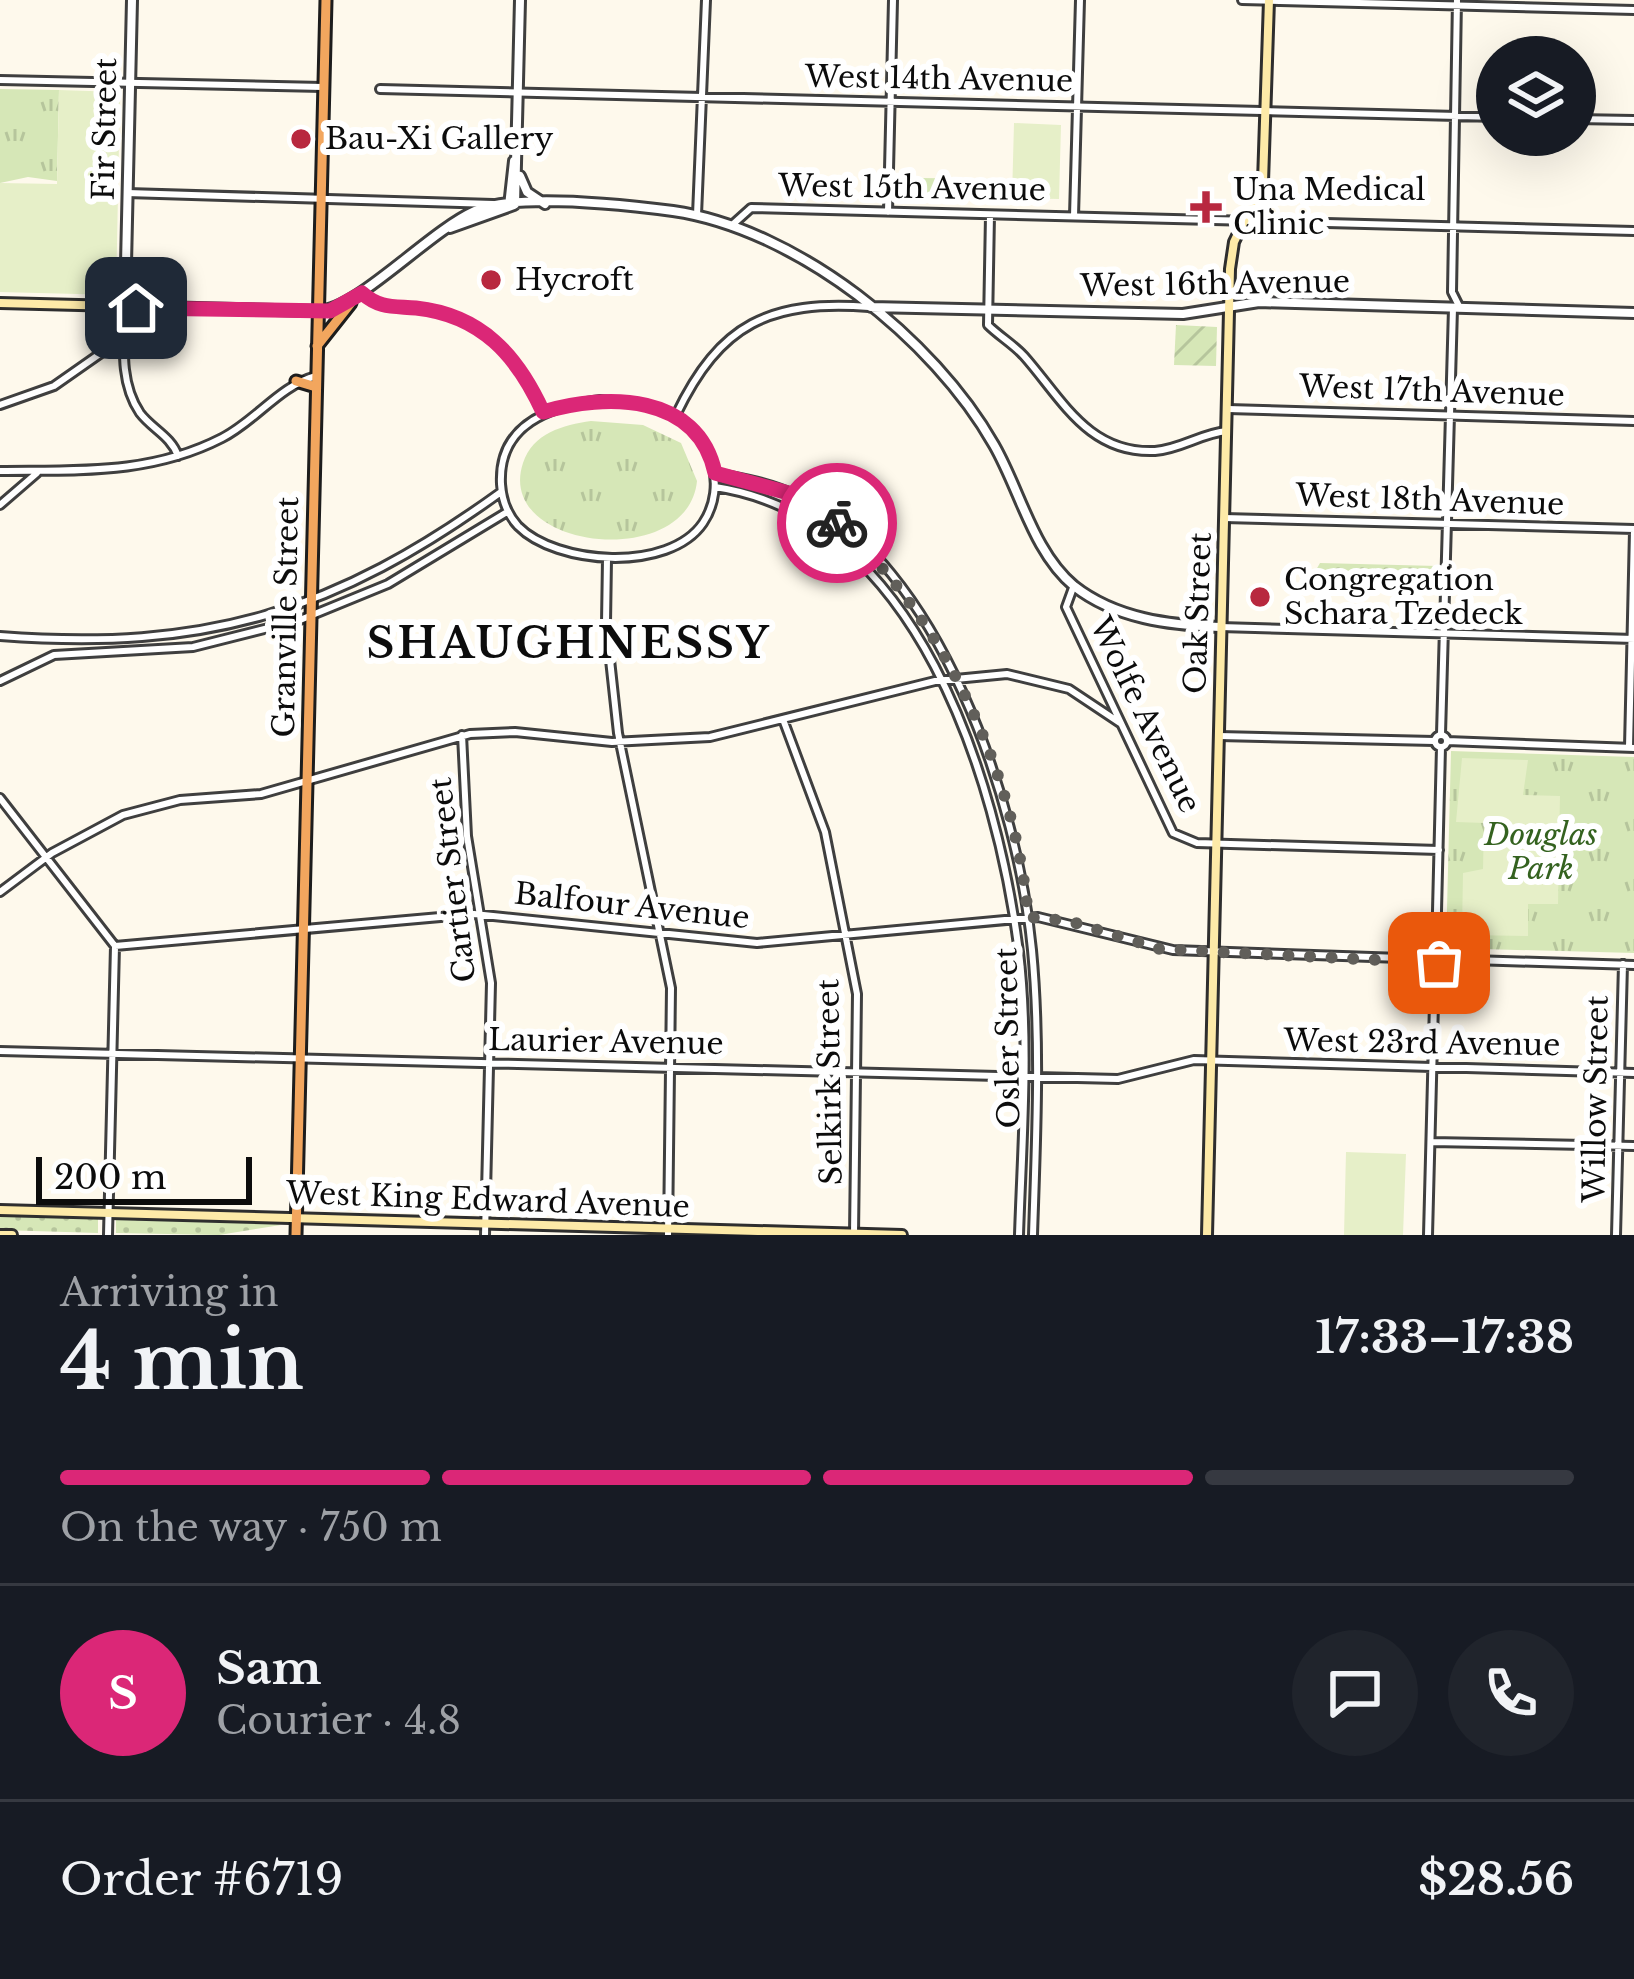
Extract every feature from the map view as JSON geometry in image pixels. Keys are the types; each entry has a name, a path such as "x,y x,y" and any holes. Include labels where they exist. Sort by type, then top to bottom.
{"highway":[{"name":"Granville Street","path":"296,1235 326,0"},
{"path":"317,346 351,303"},
{"path":"296,381 316,382"}],"main road":[{"name":"Oak Street","path":"1207,1235 1232,251 1258,196 1269,0"},
{"path":"1258,196 1269,221"},
{"path":"0,303 318,311"},
{"name":"West King Edward Avenue","path":"0,1210 296,1218 485,1230 902,1235"},
{"path":"0,1235 12,1235"}],"street":[{"name":"Fir Street","path":"132,0 124,308 129,391 140,413 172,442 178,456"},
{"path":"511,205 520,0"},
{"path":"697,215 706,0"},
{"path":"887,212 893,0"},
{"path":"1074,216 1080,0"},
{"path":"1242,0 1634,10"},
{"path":"1428,1235 1446,632 1457,3"},
{"path":"0,80 323,87"},
{"name":"West 14th Avenue","path":"380,89 1476,117"},
{"path":"1596,119 1634,120"},
{"path":"511,205 516,154"},
{"path":"517,168 527,192 546,205"},
{"path":"128,194 546,205 697,215 731,226"},
{"path":"318,311 351,303 406,254 493,204"},
{"path":"448,229 511,205"},
{"name":"West 15th Avenue","path":"731,226 747,209 1634,231"},
{"path":"990,215 990,327 1020,351 1089,433 1118,446 1155,451 1227,431"},
{"name":"Wolfe Avenue","path":"731,226 791,255 869,307 926,351 964,398 1004,462 1050,559 1074,585 1066,607 1169,830 1189,842 1216,844"},
{"path":"1452,308 1453,292"},
{"path":"362,293 384,307 449,315 491,336 520,368 543,412"},
{"name":"West 16th Avenue","path":"869,307 1183,314 1230,304 1634,314"},
{"path":"675,415 715,350 751,322 791,309 869,307"},
{"path":"0,405 54,386 124,337"},
{"path":"0,471 109,472 178,456 223,438 296,381"},
{"path":"600,400 635,403 675,415 702,441 715,473 704,522 693,534 643,554 607,559 561,551 535,539 508,512 501,493 504,454 512,438 543,412 600,400"},
{"name":"West 17th Avenue","path":"1228,409 1634,421"},
{"path":"0,505 32,482 38,471"},
{"name":"Osler Street","path":"715,473 796,495 828,516 915,608 956,678 1006,812 1028,917 1035,1077 1033,1235"},
{"name":"Osler Street","path":"715,487 758,496 819,526 904,616 941,680 993,814 1014,918 1022,996 1019,1235"},
{"path":"0,636 54,640 190,634 311,600 412,555 501,493"},
{"path":"0,681 54,655 193,647 310,616 388,584 508,512"},
{"name":"West 18th Avenue","path":"1224,518 1634,530"},
{"path":"1219,736 1631,747 1634,530"},
{"path":"607,559 607,641 620,742 671,988 668,1232"},
{"path":"1074,585 1136,616 1220,627 1633,639"},
{"path":"54,640 54,655"},
{"path":"0,892 46,857 102,825 152,806 261,794 463,735 515,732 620,742 710,737 956,678 1036,677 1069,689 1120,723"},
{"name":"Selkirk Street","path":"784,722 825,832 857,994 854,1234"},
{"name":"Cartier Street","path":"463,735 467,836 484,914 491,983 485,1230"},
{"path":"0,798 115,946 108,1235"},
{"path":"1216,844 1439,850"},
{"name":"Balfour Avenue","path":"115,946 484,914 663,938 757,944 1028,917 1069,921 1160,949 1634,965"},
{"name":"Willow Street","path":"1616,1235 1623,964"},
{"name":"Laurier Avenue","path":"0,1051 1127,1078 1172,1063 1208,1060"},
{"name":"West 23rd Avenue","path":"1208,1060 1634,1073"},
{"path":"1431,1142 1634,1146"}],"green space":[{"path":"0,89 59,90 57,181 28,177 0,183"},
{"path":"59,90 120,92 116,295 0,292 0,183 57,184"},
{"path":"1014,123 1061,125 1059,199 1012,198"},
{"path":"916,177 1010,179 1001,196 916,199"},
{"path":"1176,325 1217,327 1216,366 1174,365"},
{"path":"591,421 643,425 681,443 697,481 686,510 662,529 630,538 596,539 563,531 537,515 522,492 528,453 550,432"},
{"path":"1320,563 1437,566 1437,587 1321,583 1312,577"},
{"name":"Douglas Park","path":"1451,751 1634,757 1634,953 1446,948"},
{"path":"1462,758 1528,760 1523,795 1560,796 1558,904 1528,904 1528,936 1467,935 1462,930 1463,873 1483,869 1484,823 1456,822"},
{"path":"1346,1152 1406,1154 1403,1235 1344,1235"},
{"path":"0,1214 98,1217 98,1233 0,1230"},
{"path":"116,1217 281,1225 219,1235 116,1233"}],"way so far":[{"path":"837,523 915,608 953,671 986,746 1018,860 1028,917 1069,921 1160,949 1430,958 1431,963 1439,963"}],"place":[{"name":"Bau-Xi Gallery","path":"301,139"},
{"name":"Una Medical Clinic","path":"1206,207"},
{"name":"Hycroft","path":"491,280"},
{"name":"Congregation Schara Tzedeck","path":"1260,597"}],"district":[{"name":"SHAUGHNESSY","path":"569,643"}],"route":[{"path":"136,308 330,311 345,307 362,293 384,307 436,311 476,326 497,341 520,368 543,412 600,400 663,410 686,423 702,441 715,473 796,495 837,523"}]}
